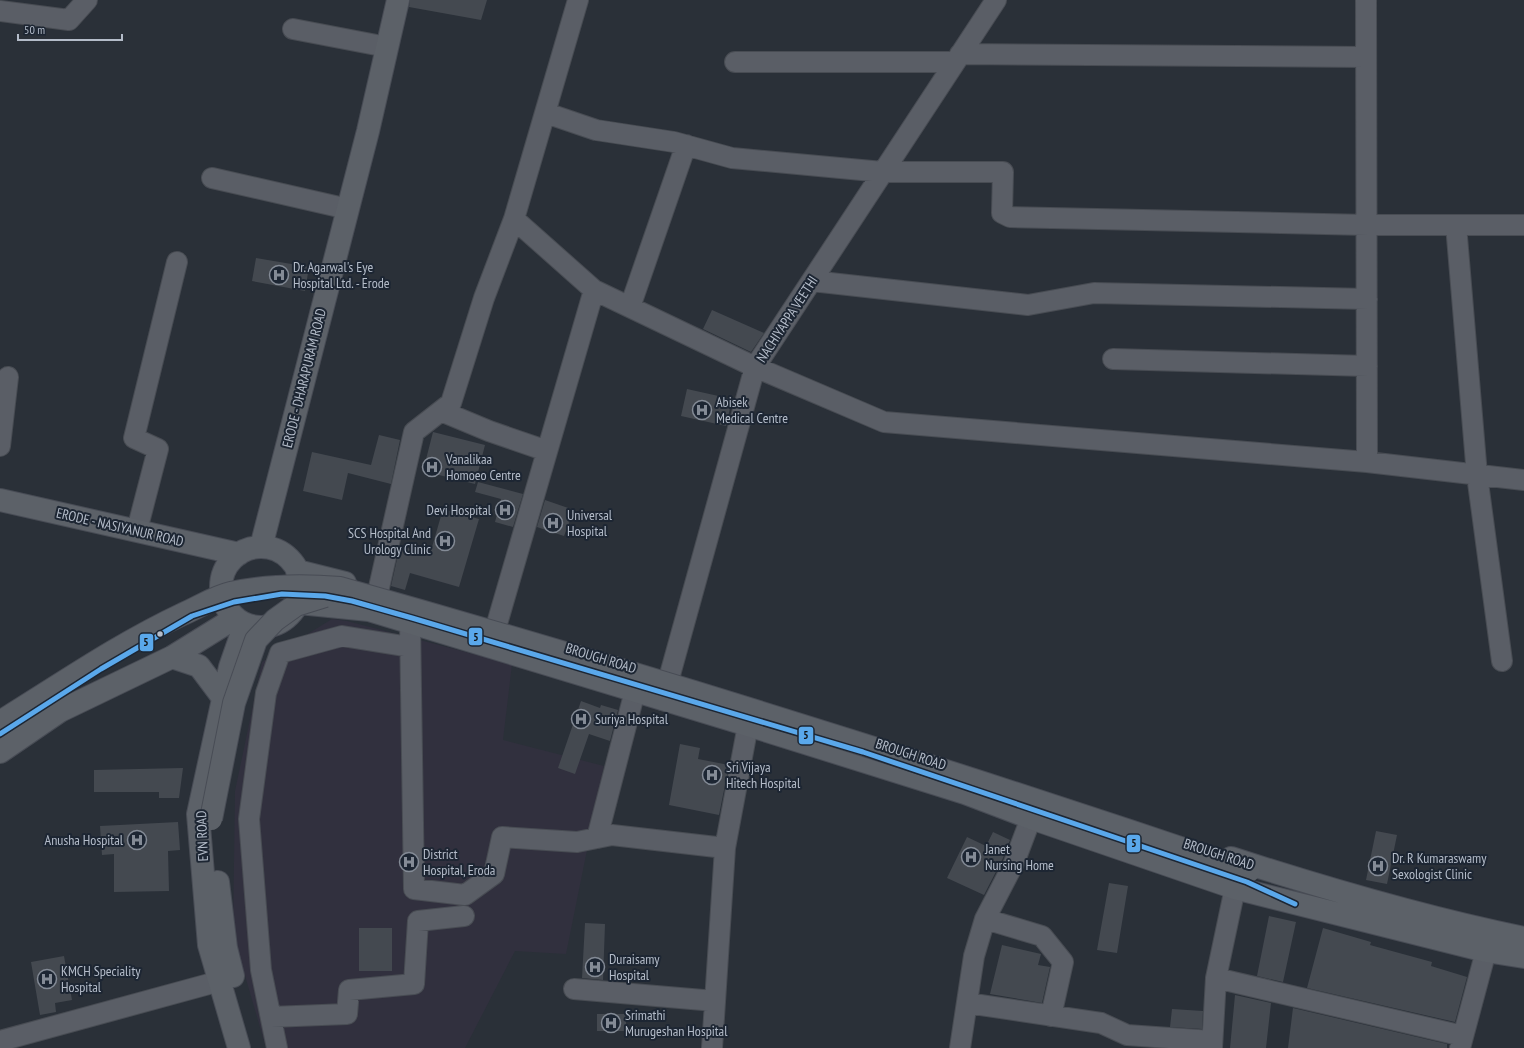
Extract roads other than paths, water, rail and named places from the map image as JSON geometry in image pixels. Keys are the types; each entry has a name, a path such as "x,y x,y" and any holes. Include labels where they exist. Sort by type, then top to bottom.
{"main road":[{"name":"ERODE - DHARAPURAM ROAD","path":"261,547 368,131 398,0"},
{"name":"ERODE - NASIYANUR ROAD","path":"0,500 239,554"},
{"path":"261,547 278,552 290,560 297,571 301,584 298,603 284,620 272,626 258,627 240,621 226,608 221,592 221,585 224,573 230,562 239,554 261,547"},
{"name":"BROUGH ROAD","path":"297,571 378,592 765,707 1296,879 1475,928 1524,938"},
{"path":"0,722 149,630 211,601 230,594 268,587 305,585 340,588 702,694 1093,818 1243,880 1295,904 1486,951 1524,957"},
{"path":"0,713 53,679 162,615 221,592"},
{"path":"0,734 102,669 192,616 234,602 282,594 325,596 352,601 412,618 864,752 1243,880 1296,879"},
{"path":"252,1048 226,948 211,819 234,702 256,640 275,620 296,605 325,596"},
{"name":"BROUGH ROAD","path":"298,603 369,610 410,622 965,793 1031,818 1243,880"},
{"path":"0,752 60,711 172,657 240,621"},
{"name":"EVN ROAD","path":"239,1048 209,945 198,814 240,621"},
{"path":"172,657 199,666 223,698"}],"street":[{"path":"0,11 69,20 87,0"},
{"path":"378,592 414,432 451,403 484,298 514,219 578,0"},
{"name":"NACHIYAPPA VEETHI","path":"664,700 755,367 996,0"},
{"path":"1366,0 1367,462"},
{"path":"293,29 387,47"},
{"path":"735,62 958,58 1366,56"},
{"path":"546,113 596,130 674,142 732,158 883,172 1003,172 1002,213 1010,217 1367,225 1524,225"},
{"path":"630,307 686,145"},
{"path":"212,178 348,209"},
{"path":"514,219 594,290 755,367 884,422 1367,462 1524,480"},
{"path":"1456,225 1477,475 1502,661"},
{"path":"137,530 158,449 134,438 177,262"},
{"path":"812,281 1028,305 1094,293 1367,299"},
{"path":"496,627 594,290"},
{"path":"1113,359 1367,366"},
{"path":"0,446 8,377"},
{"path":"441,411 490,431 547,451"},
{"path":"410,622 414,889 465,895 494,874 502,837 577,842 612,835 724,848"},
{"path":"277,1048 261,970 249,819 266,693 280,653 342,636 410,647"},
{"path":"597,838 635,691"},
{"path":"712,1048 724,848 748,725"},
{"path":"960,1048 974,956 985,919 1014,863 1031,818"},
{"path":"967,1003 1100,1023 1126,1041 1212,1044 1216,978 1243,880"},
{"path":"270,1017 347,1014 349,990 414,984 418,920 464,916"},
{"path":"985,919 1042,936 1063,962 1051,1016"},
{"path":"1216,978 1462,1042 1486,951"},
{"path":"0,1040 220,981"},
{"path":"574,988 715,1001"}],"place":[{"name":"Dr. Agarwal's Eye Hospital Ltd. - Erode","path":"279,275"},
{"name":"Abisek Medical Centre","path":"702,410"},
{"name":"Vanalikaa Homoeo Centre","path":"432,467"},
{"name":"Devi Hospital","path":"505,510"},
{"name":"Universal Hospital","path":"553,523"},
{"name":"SCS Hospital And Urology Clinic","path":"445,541"},
{"name":"Suriya Hospital","path":"581,719"},
{"name":"Sri Vijaya Hitech Hospital","path":"712,775"},
{"name":"Anusha Hospital","path":"137,840"},
{"name":"Janet Nursing Home","path":"971,857"},
{"name":"District Hospital, Eroda","path":"409,862"},
{"name":"Dr. R Kumaraswamy Sexologist Clinic","path":"1378,866"},
{"name":"Duraisamy Hospital","path":"595,967"},
{"name":"KMCH Speciality Hospital","path":"47,979"},
{"name":"Srimathi Murugeshan Hospital","path":"611,1023"}]}
